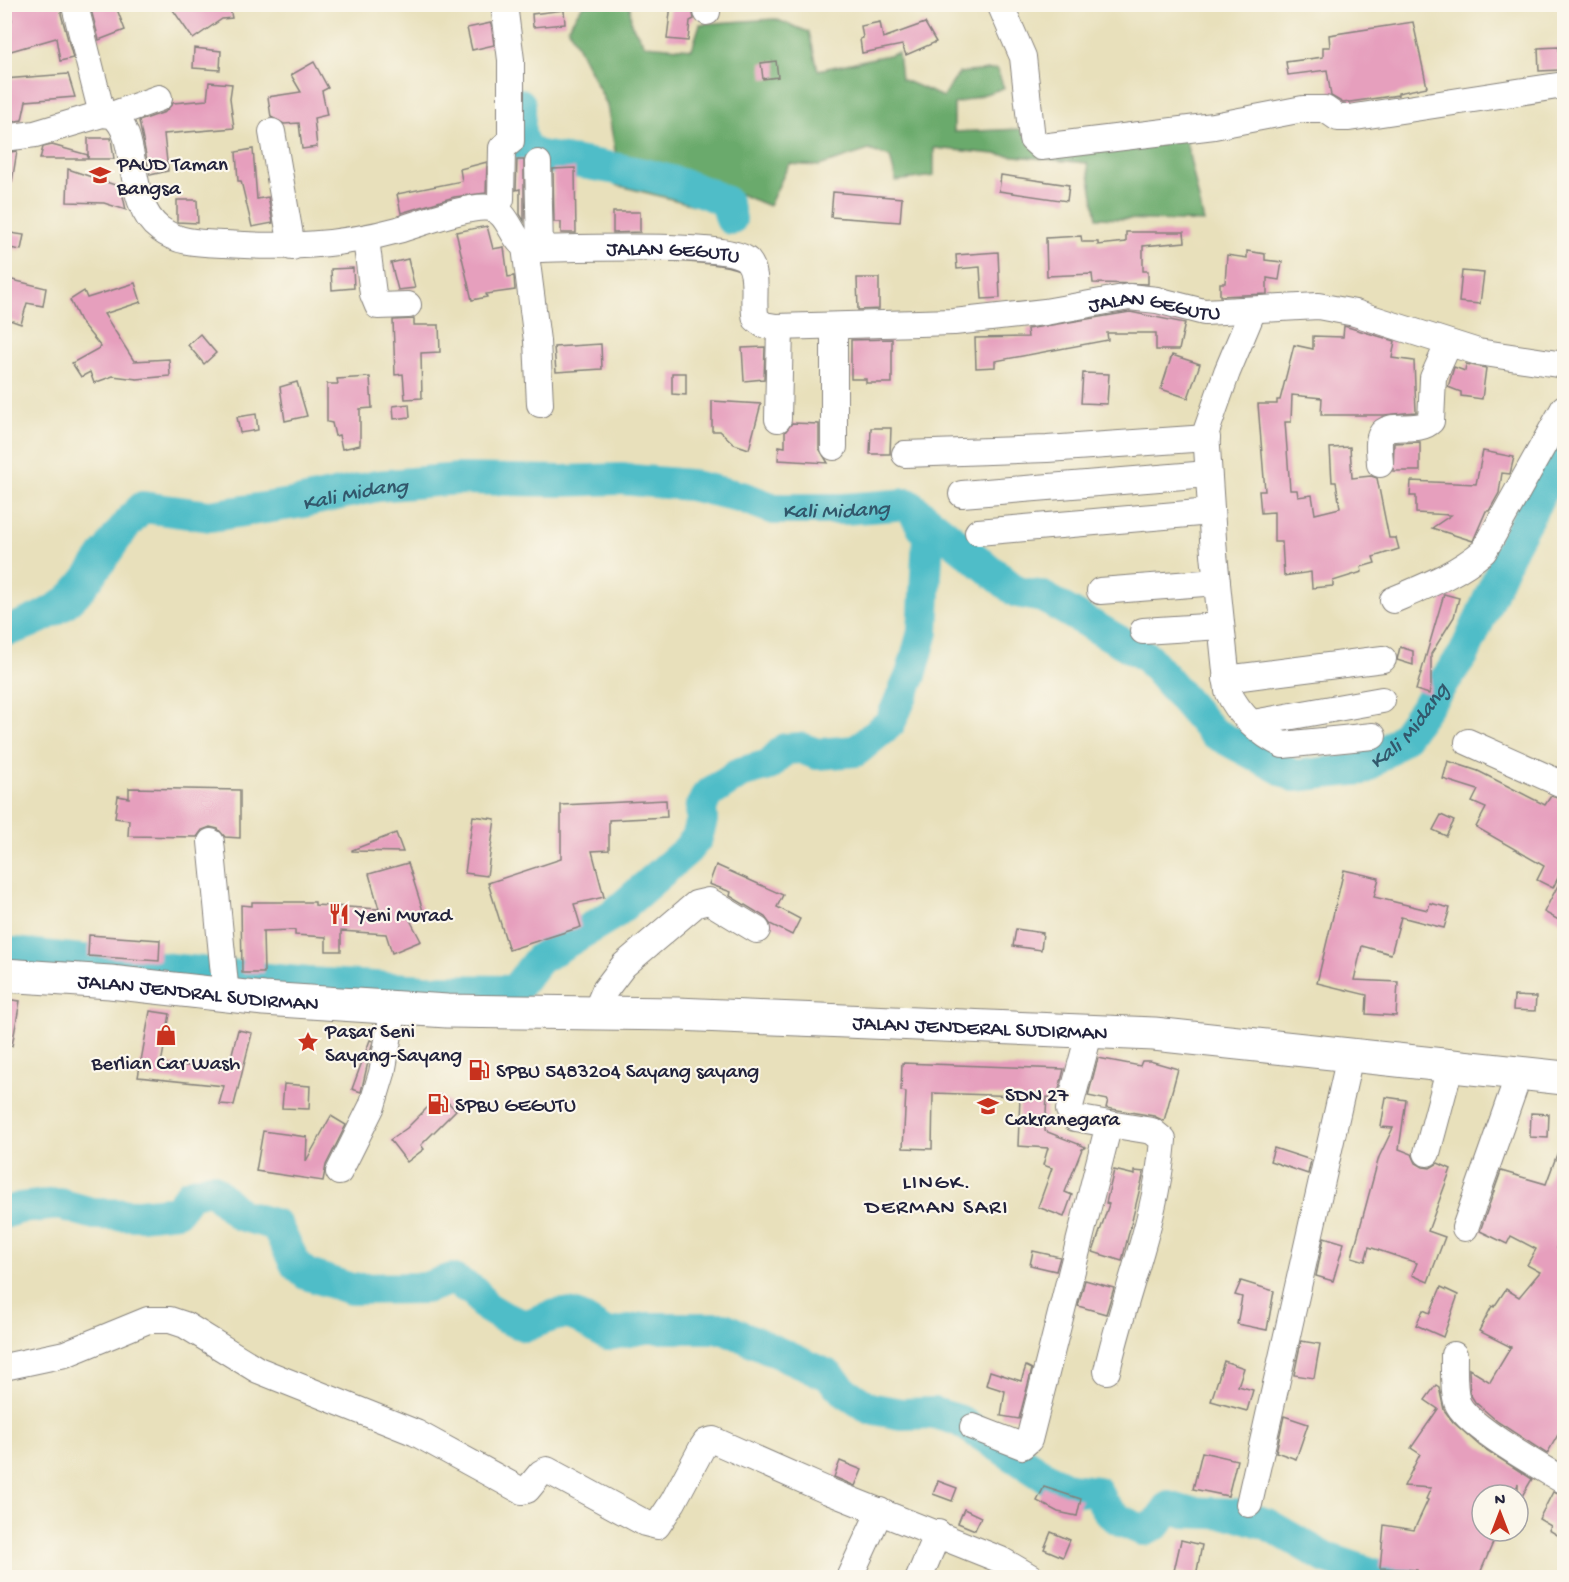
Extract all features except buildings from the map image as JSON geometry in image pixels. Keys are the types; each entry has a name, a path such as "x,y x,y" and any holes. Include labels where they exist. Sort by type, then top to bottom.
{"highway":[{"name":"JALAN JENDRAL SUDIRMAN","path":"4,975 225,980 394,1007"},
{"name":"JALAN JENDERAL SUDIRMAN","path":"394,1007 447,1011 596,1011 1090,1030 1233,1042 1564,1078"}],"street":[{"path":"496,210 501,199 502,148 511,141 510,60 504,4"},
{"path":"1000,4 1023,57 1032,139 1041,147 1179,131 1303,109 1325,109 1338,118 1349,118 1564,85"},
{"path":"76,10 107,114 123,127 141,203 146,214 160,230 192,242 292,247 366,239 470,209 481,208 496,210 532,248"},
{"path":"4,138 34,135 159,98"},
{"path":"272,132 292,247"},
{"path":"538,163 532,248 540,404"},
{"path":"366,239 373,294 378,306 408,305"},
{"name":"JALAN GEGUTU","path":"532,248 692,250 739,254 751,266 756,319 764,325 780,327 1010,316 1128,297 1157,300 1204,312 1298,305 1355,313 1448,345 1515,360 1564,365"},
{"path":"1253,310 1227,372 1209,423 1207,438 1208,474 1226,679 1236,708 1271,739 1282,745 1373,736"},
{"path":"834,326 834,447"},
{"path":"778,419 780,327"},
{"path":"1380,464 1380,436 1383,432 1389,428 1423,427 1431,421 1433,378 1448,345"},
{"path":"1393,600 1439,581 1467,565 1484,551 1564,408"},
{"path":"906,454 1047,449 1207,438"},
{"path":"962,494 1208,474"},
{"path":"978,532 1211,512"},
{"path":"1100,591 1217,582"},
{"path":"1143,631 1221,626"},
{"path":"1226,679 1383,659"},
{"path":"1253,723 1382,700"},
{"path":"1468,742 1564,785"},
{"path":"211,842 225,980"},
{"path":"596,1011 605,990 624,964 696,904 709,902 757,930"},
{"path":"339,1172 372,1106 382,1073 394,1007"},
{"path":"1090,1030 1069,1110 1075,1118 1152,1131 1163,1140 1146,1233 1126,1294 1107,1371"},
{"path":"1249,1504 1350,1056"},
{"path":"1426,1153 1450,1066"},
{"path":"1465,1228 1519,1074"},
{"path":"973,1427 1022,1446 1029,1440 1109,1124"},
{"path":"4,1367 65,1354 134,1325 159,1319 184,1325 258,1370 416,1433 517,1489 527,1490 541,1473 547,1470 651,1526 657,1526 664,1518 702,1448 710,1440 880,1512 938,1533 1001,1560 1032,1578"},
{"path":"1454,1355 1457,1400 1461,1409 1478,1425 1532,1463 1564,1481"},
{"path":"849,1578 880,1512"},
{"path":"920,1578 938,1533"}],"green space":[{"path":"583,5 630,5 631,24 645,45 692,49 700,24 775,19 809,32 818,70 898,53 901,79 943,97 959,73 997,69 1004,88 954,104 954,132 1020,129 1038,152 1185,136 1204,222 1097,218 1087,163 934,148 934,176 896,181 890,157 869,150 819,166 789,164 769,206 735,192 706,208 616,185 616,156 607,105 568,27"}],"waterway":[{"path":"520,104 521,139 528,150 535,155 632,172 680,184 726,202 731,219"},
{"name":"Kali Midang","path":"4,631 41,617 68,601 92,574 124,528 143,507 210,516 298,503 377,486 458,479 563,481 621,479 689,485 742,497 774,509 844,509 908,504 1017,592 1043,597 1147,657 1212,732 1294,776 1363,769 1403,738 1464,654 1512,546 1564,451"},
{"path":"4,952 308,983 425,990 514,991 539,959 615,913 687,850 697,838 702,820 701,808 707,795 740,773 769,765 785,749 801,748 817,754 856,751 890,723 911,675 923,632 928,536 912,509"},
{"path":"4,1213 20,1208 59,1204 95,1214 139,1215 177,1211 190,1194 211,1188 240,1215 276,1225 296,1265 306,1274 351,1289 425,1288 452,1279 475,1292 485,1306 505,1318 526,1326 552,1316 569,1314 607,1335 646,1328 724,1328 828,1375 845,1392 869,1408 901,1414 934,1413 958,1420 1049,1479 1069,1489 1097,1492 1110,1513 1143,1530 1157,1524 1169,1507 1185,1512 1235,1514 1267,1524 1326,1558 1386,1578"}],"place":[{"name":"PAUD Taman Bangsa","path":"100,175"},
{"name":"Yeni Murad","path":"339,914"},
{"name":"Berlian Car Wash","path":"166,1035"},
{"name":"Pasar Seni Sayang-Sayang","path":"308,1042"},
{"name":"SPBU 5483204 Sayang sayang","path":"479,1070"},
{"name":"SPBU GEGUTU","path":"438,1104"},
{"name":"SDN 27 Cakranegara","path":"988,1106"}],"district":[{"name":"LINGK. DERMAN SARI","path":"937,1192"}]}
